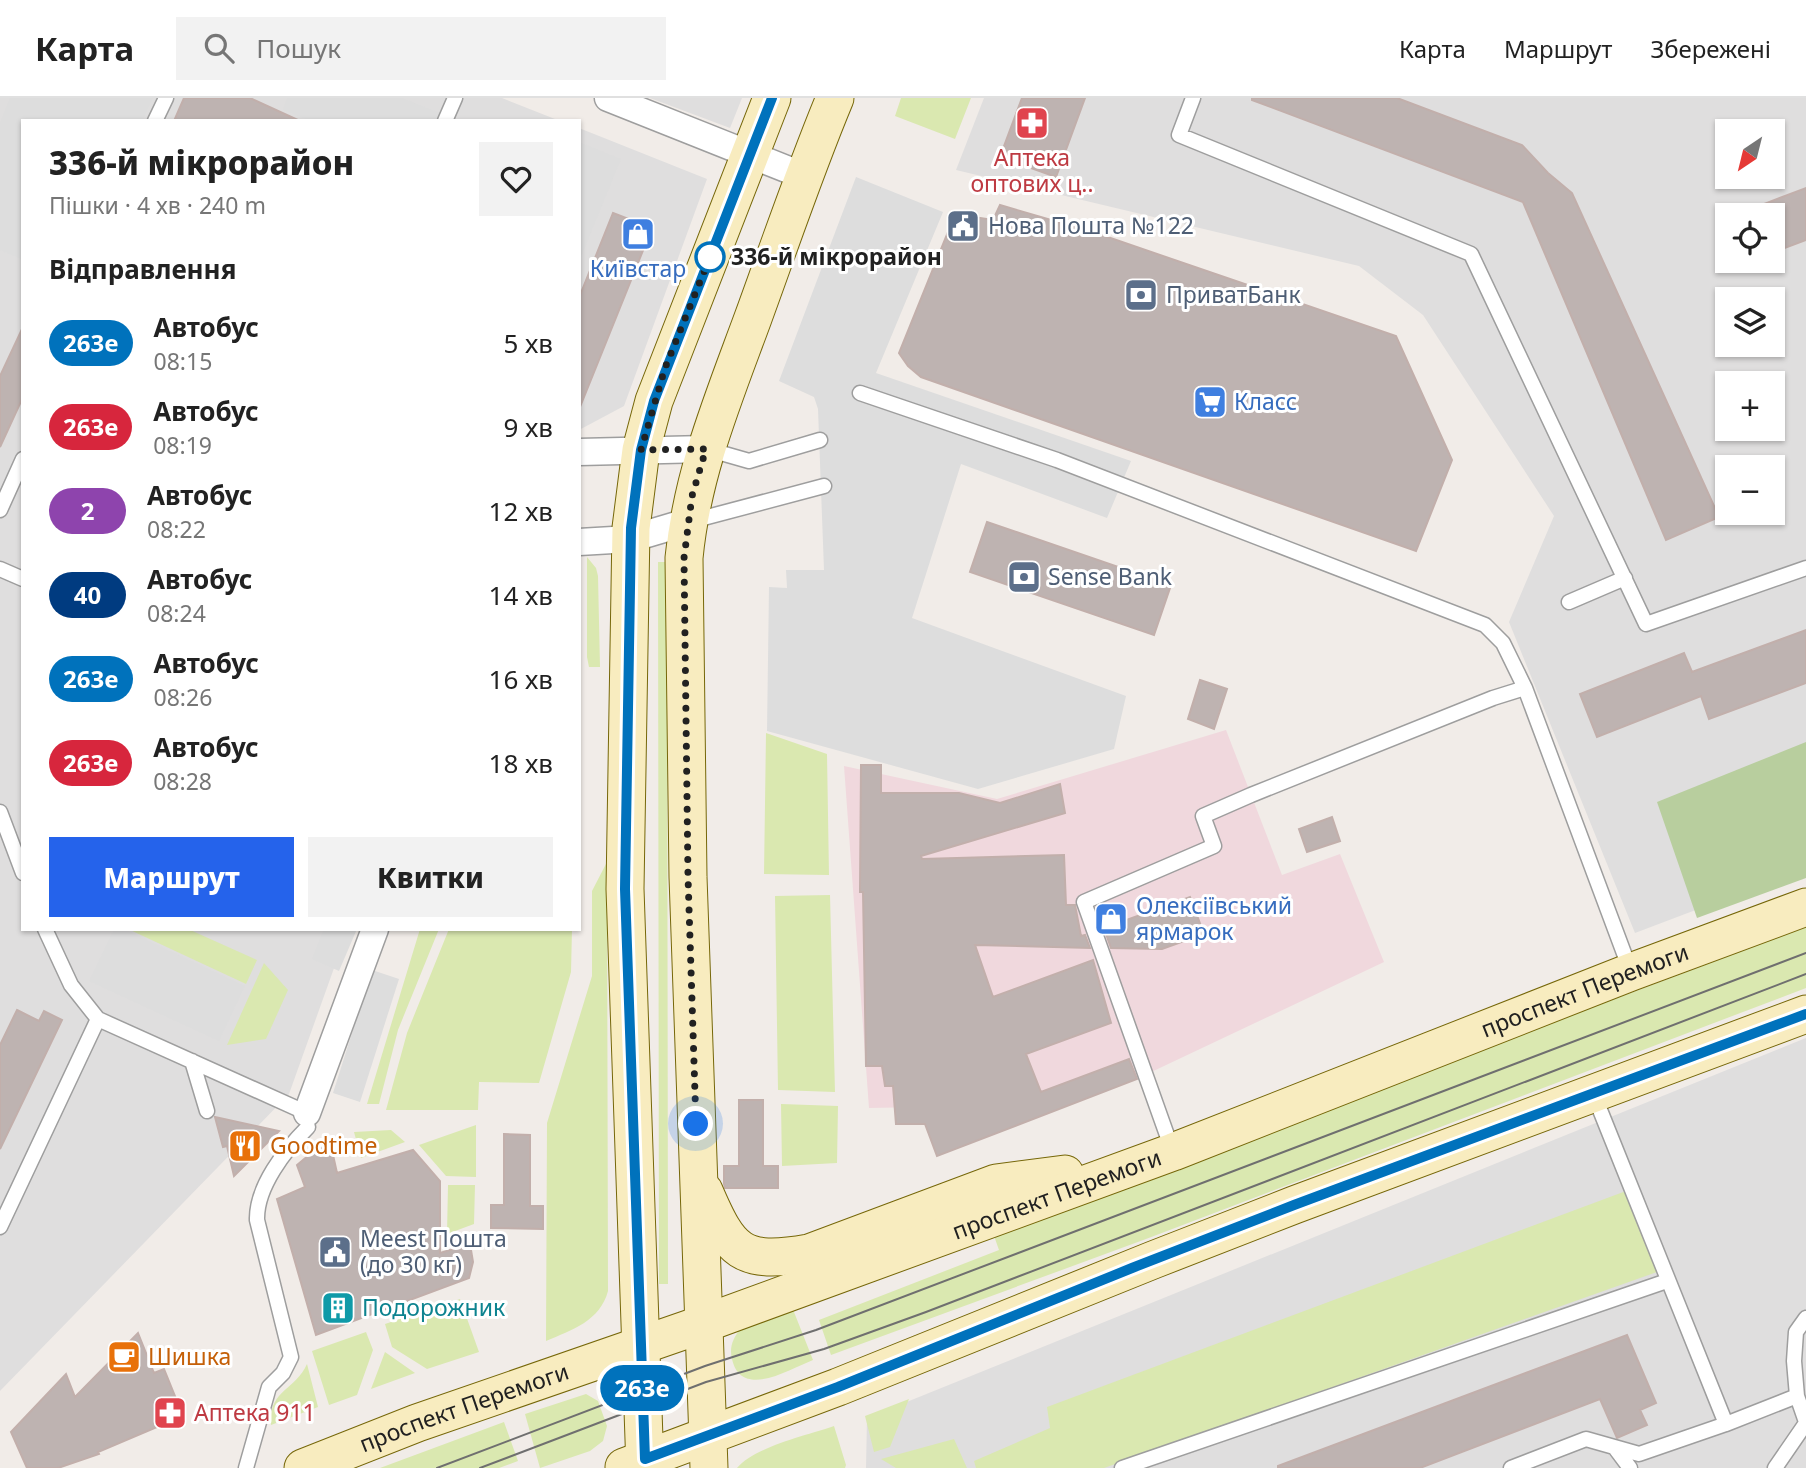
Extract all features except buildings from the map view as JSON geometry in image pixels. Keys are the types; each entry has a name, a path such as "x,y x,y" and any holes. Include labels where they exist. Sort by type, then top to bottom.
{"main road":[{"path":"772,98 665,368 641,450 630,538 625,889 640,1346 637,1465 708,1452 838,1387 1204,1240 1806,1014"},
{"path":"708,1452 688,877 684,570 687,522 706,449 804,176 835,98"},
{"name":"проспект Перемоги","path":"303,1468 417,1423 703,1324 1172,1152 1631,972 1806,907"},
{"path":"698,1179 721,1230 732,1244 747,1254 783,1258 809,1253 996,1183 1129,1166"}],"street":[{"path":"608,98 804,176"},
{"path":"581,452 706,449"},
{"path":"581,542 630,538 687,522"},
{"path":"307,1113 374,931"}],"lane":[{"path":"156,119 166,98"},
{"path":"446,119 455,98"},
{"path":"1192,98 1179,135 1471,254 1646,624 1806,568"},
{"path":"860,393 1058,460 1485,625 1503,643 1525,688 1631,972"},
{"path":"706,449 749,461 820,440"},
{"path":"0,510 21,463"},
{"path":"687,522 824,486"},
{"path":"0,569 21,578"},
{"path":"1569,602 1625,578"},
{"path":"1172,1152 1084,902 1214,846 1203,816 1251,794 1493,698 1525,688"},
{"path":"0,812 7,846 21,870"},
{"path":"46,931 71,985 98,1019 307,1113 308,1127 288,1147 256,1205 257,1220 291,1357 284,1373 269,1387 246,1468"},
{"path":"0,1227 98,1019"},
{"path":"192,1061 206,1111"},
{"path":"1594,1095 1726,1424"},
{"path":"1122,1468 1667,1281"},
{"path":"1775,1468 1806,1422 1797,1396 1794,1362 1796,1332 1806,1318"},
{"path":"1511,1468 1586,1439 1639,1454 1797,1396"},
{"path":"1615,1448 1630,1468"}],"shaded area":[{"path":"0,98 502,98 555,119 21,119 21,931 347,931 289,1094 0,1391"},
{"path":"10,98 153,98 143,119 21,119 21,259 0,250 0,123"},
{"path":"287,98 402,98 455,119 306,119 283,110"},
{"path":"650,98 742,98 730,128"},
{"path":"984,98 1806,98 1806,868 1635,933 1509,622 1554,516 1423,315 1359,266 956,170"},
{"path":"581,129 707,179 624,406 581,429"},
{"path":"581,143 621,159 581,257"},
{"path":"856,177 943,212 876,373 1131,461 1107,518 961,464 912,618 1126,696 1114,749 978,789 767,731 769,587 787,588 786,570 824,570 818,409 814,397 779,381"},
{"name":"Олексіївський ярмарок","path":"1226,730 1282,875 1340,854 1384,962 1145,1075 939,1152 923,1107 869,1108 844,766 997,799"},
{"path":"113,931 127,931 245,986 219,1041 89,981"},
{"path":"323,931 356,931 339,971 312,959"},
{"path":"372,970 399,979 360,1102 333,1093"},
{"path":"1806,1038 1806,1468 866,1468 867,1418"}],"green space":[{"path":"901,98 971,98 955,139 895,116"},
{"path":"587,557 596,568 598,576 600,667 589,667 587,657"},
{"path":"658,562 667,562 668,1284 659,1284"},
{"path":"766,733 827,754 829,875 764,874"},
{"path":"1806,742 1806,878 1697,918 1657,802"},
{"path":"607,862 608,1291 599,1310 592,1317 546,1341 547,1123 592,976 592,891"},
{"path":"830,895 835,1092 778,1090 775,896"},
{"path":"1806,927 1806,988 1146,1239 831,1355 819,1320 999,1250 993,1233"},
{"path":"132,931 192,931 257,960 246,984"},
{"path":"419,931 438,931 398,1030 379,1104 367,1104"},
{"path":"448,931 572,931 571,972 539,1083 479,1082 478,1110 386,1110 407,1033"},
{"path":"264,963 288,990 266,1039 227,1045"},
{"path":"781,1104 838,1106 837,1163 782,1166"},
{"path":"476,1125 476,1177 446,1176 419,1145"},
{"path":"391,1130 405,1142 361,1158 354,1132"},
{"path":"448,1185 475,1185 474,1224 447,1234"},
{"path":"1626,1191 1657,1272 1104,1468 976,1468 974,1461 1050,1428 1047,1407"},
{"path":"460,1299 479,1352 427,1369 392,1347 385,1324"},
{"path":"792,1307 813,1360 767,1378 745,1378 737,1371 731,1355 732,1343 738,1332 741,1328"},
{"path":"366,1332 373,1350 357,1395 329,1405 312,1351"},
{"path":"385,1352 415,1373 371,1389"},
{"path":"307,1364 318,1407 271,1425 271,1413 278,1397 296,1380"},
{"path":"586,1394 598,1401 607,1426 603,1441 590,1451 540,1468 525,1414"},
{"path":"909,1399 890,1447 874,1452 865,1416"},
{"path":"504,1422 518,1461 499,1468 380,1468"},
{"path":"834,1426 845,1468 737,1468 768,1448"},
{"path":"954,1439 967,1468 896,1468 881,1459"}],"tram line":[{"path":"437,1468 705,1366 816,1330 1806,953"},
{"path":"480,1468 706,1382 824,1349 926,1312 1806,974"}],"bus line":[{"name":"263e","path":"772,98 654,401 641,450 631,528 625,889 645,1459 838,1387 1294,1205 1544,1114 1806,1014"}],"place":[{"name":"Аптека оптових ц‥","path":"1032,123"},
{"name":"Нова Пошта №122","path":"963,226"},
{"name":"Київстар","path":"638,234"},
{"name":"336-й мікрорайон","path":"710,257"},
{"name":"ПриватБанк","path":"1141,295"},
{"name":"Класс","path":"1210,402"},
{"name":"Sense Bank","path":"1024,577"},
{"name":"Олексіївський ярмарок","path":"1111,919"},
{"name":"Goodtime","path":"245,1146"},
{"name":"Meest Пошта (до 30 кг)","path":"335,1252"},
{"name":"Подорожник","path":"338,1308"},
{"name":"Шишка","path":"124,1357"},
{"name":"Аптека 911","path":"170,1413"}],"route":[{"path":"696,1124 688,877 684,558 692,496 706,449 641,450 665,368 710,257"}]}
